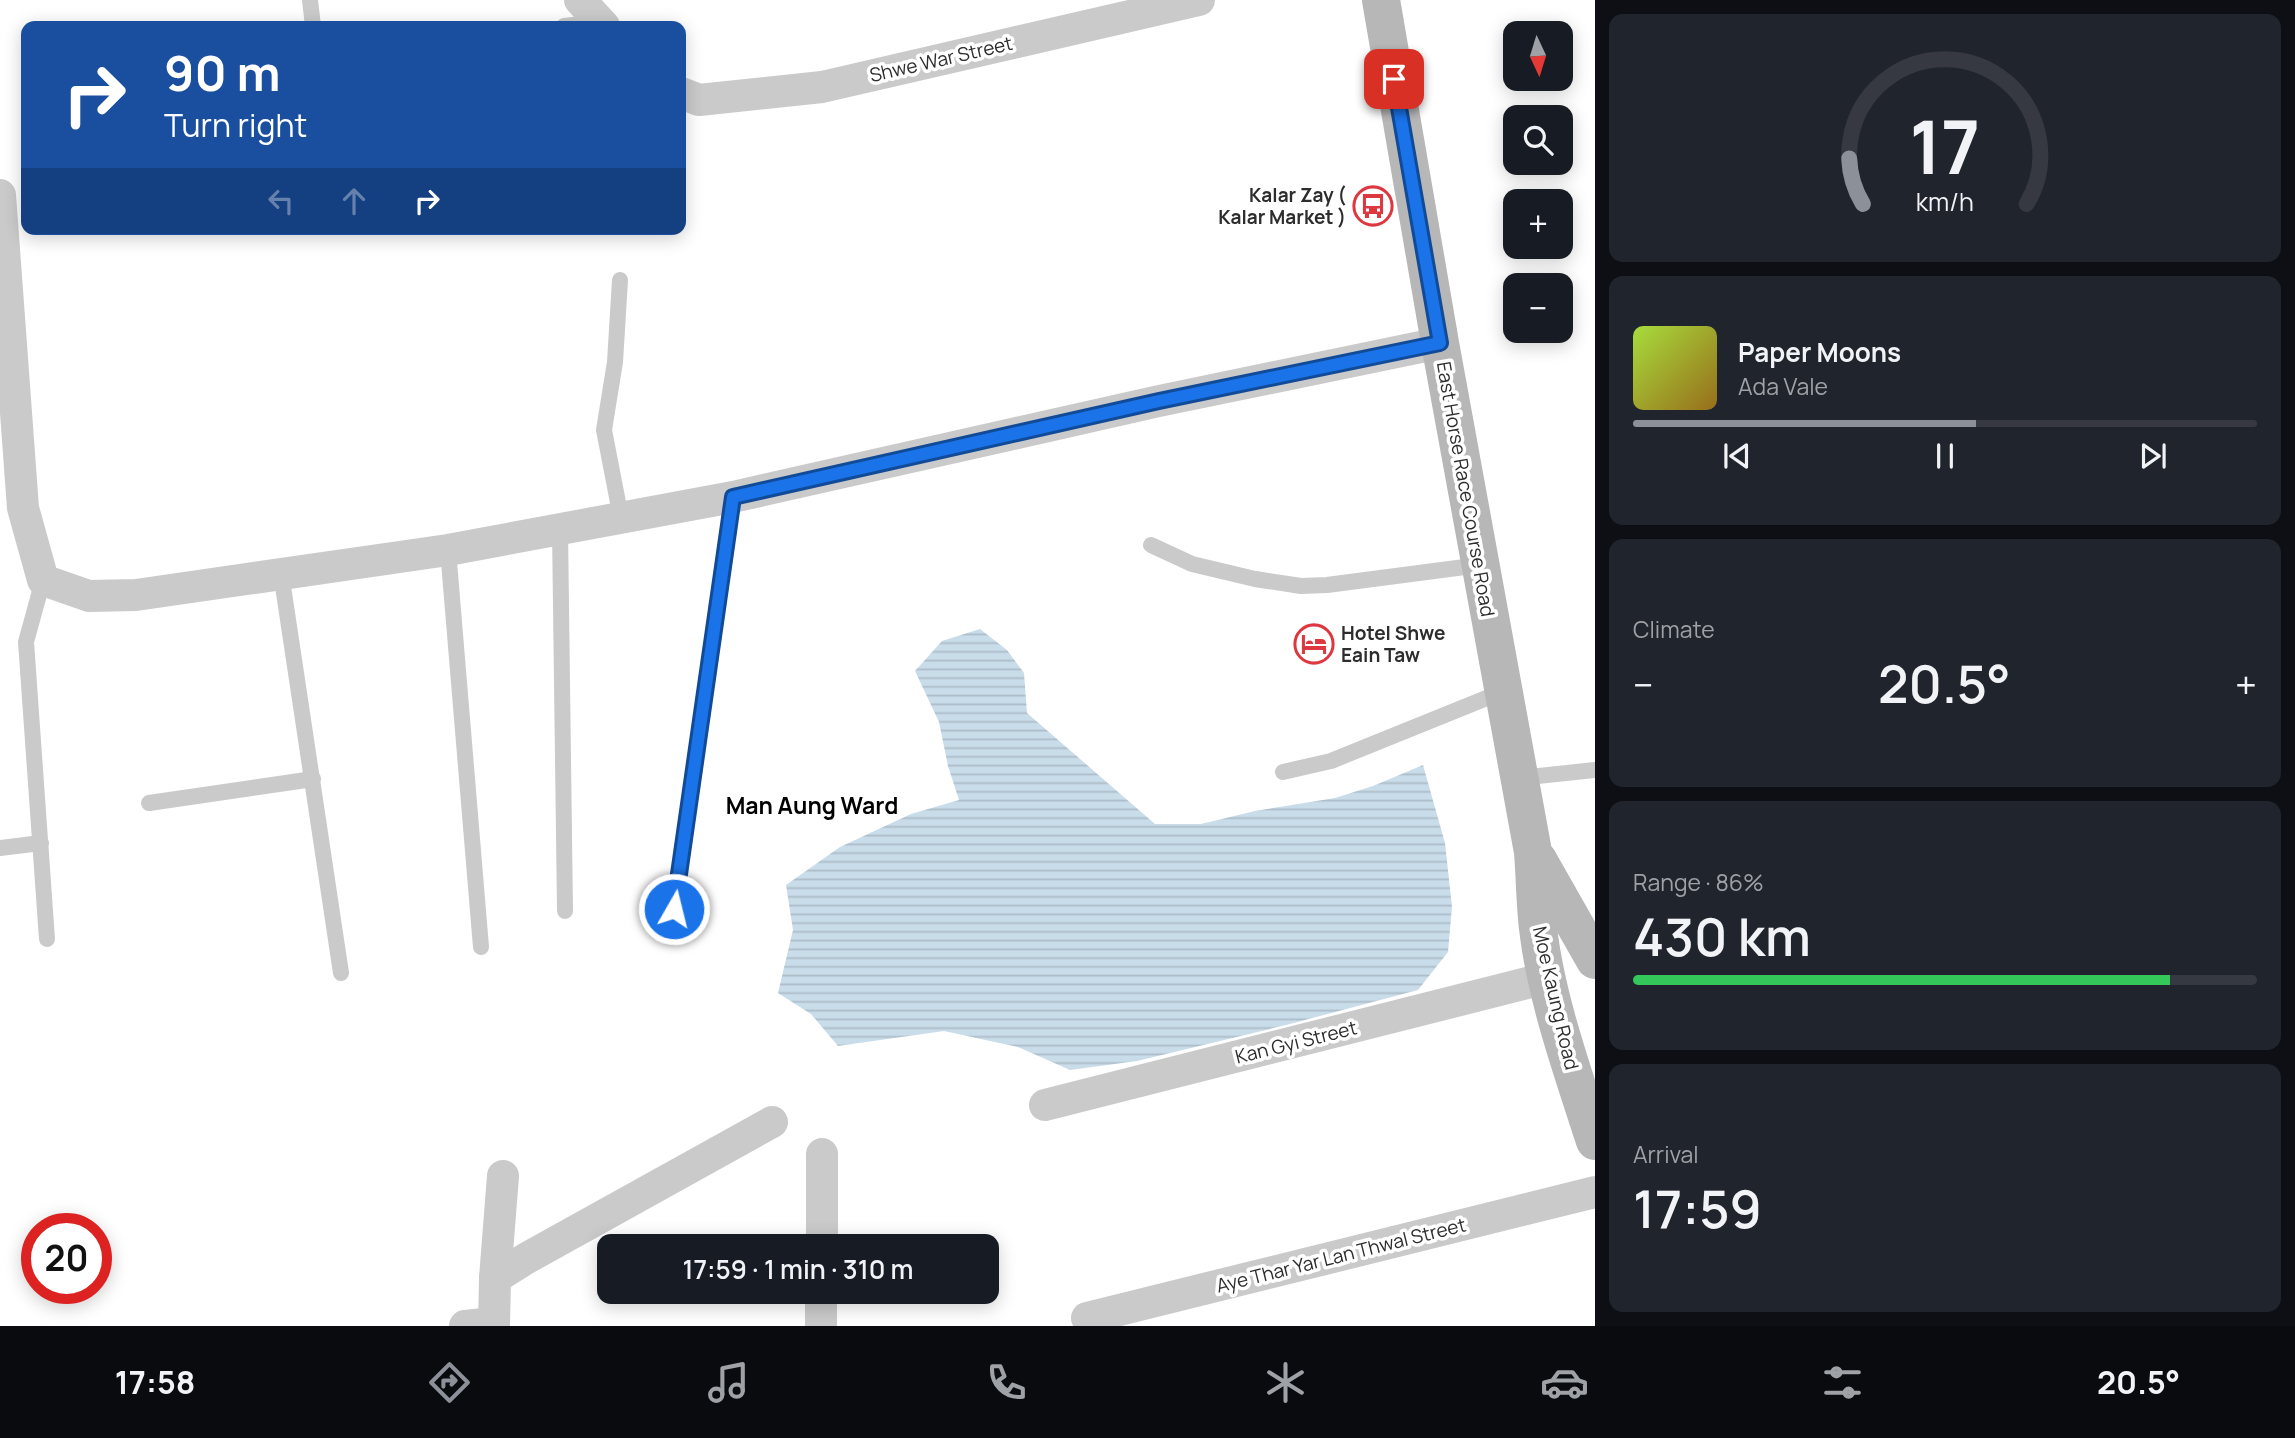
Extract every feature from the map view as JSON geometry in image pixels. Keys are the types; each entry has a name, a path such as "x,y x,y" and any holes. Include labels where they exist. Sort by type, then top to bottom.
{"main road":[{"name":"East Horse Race Course Road","path":"1381,0 1440,343 1534,852"},
{"path":"1534,852 1595,960"},
{"name":"Moe Kaung Road","path":"1534,852 1538,928 1547,978 1595,1140"}],"street":[{"name":"Shwe War Street","path":"686,95 699,100 822,87 1199,0"},
{"path":"0,195 23,508 43,580 89,596 136,595 448,550 621,518 733,497 1159,401 1440,343"},
{"name":"Kan Gyi Street","path":"1045,1105 1547,978"},
{"path":"495,1278 772,1122"},
{"path":"821,1234 822,1154"},
{"path":"484,1325 495,1278 503,1176"},
{"name":"Aye Thar Yar Lan Thwal Street","path":"1087,1318 1595,1192"},
{"path":"821,1304 821,1326"}],"lane":[{"path":"310,0 312,21"},
{"path":"620,281 615,362 604,430 621,518"},
{"path":"674,909 733,497"},
{"path":"560,529 565,911"},
{"path":"1152,545 1192,564 1255,579 1301,586 1480,565"},
{"path":"448,550 481,947"},
{"path":"281,573 341,973"},
{"path":"43,580 26,642 47,939"},
{"path":"1283,772 1331,761 1504,691"},
{"path":"1520,778 1595,769"},
{"path":"149,803 313,779"},
{"path":"0,848 41,843"}],"water":[{"path":"980,629 1007,650 1024,673 1027,713 1155,824 1201,824 1255,811 1335,798 1373,786 1423,765 1445,843 1452,907 1448,952 1418,990 1137,1061 1070,1070 1018,1047 944,1031 838,1046 811,1014 778,993 793,930 786,885 840,847 911,814 959,800 948,766 939,722 915,671 942,641"}],"place":[{"name":"Kalar Zay ( Kalar Market )","path":"1373,206"},
{"name":"Hotel Shwe Eain Taw","path":"1314,644"}],"district":[{"name":"Man Aung Ward","path":"812,806"}],"route":[{"path":"674,909 733,497 1159,401 1440,343 1394,79"}]}
